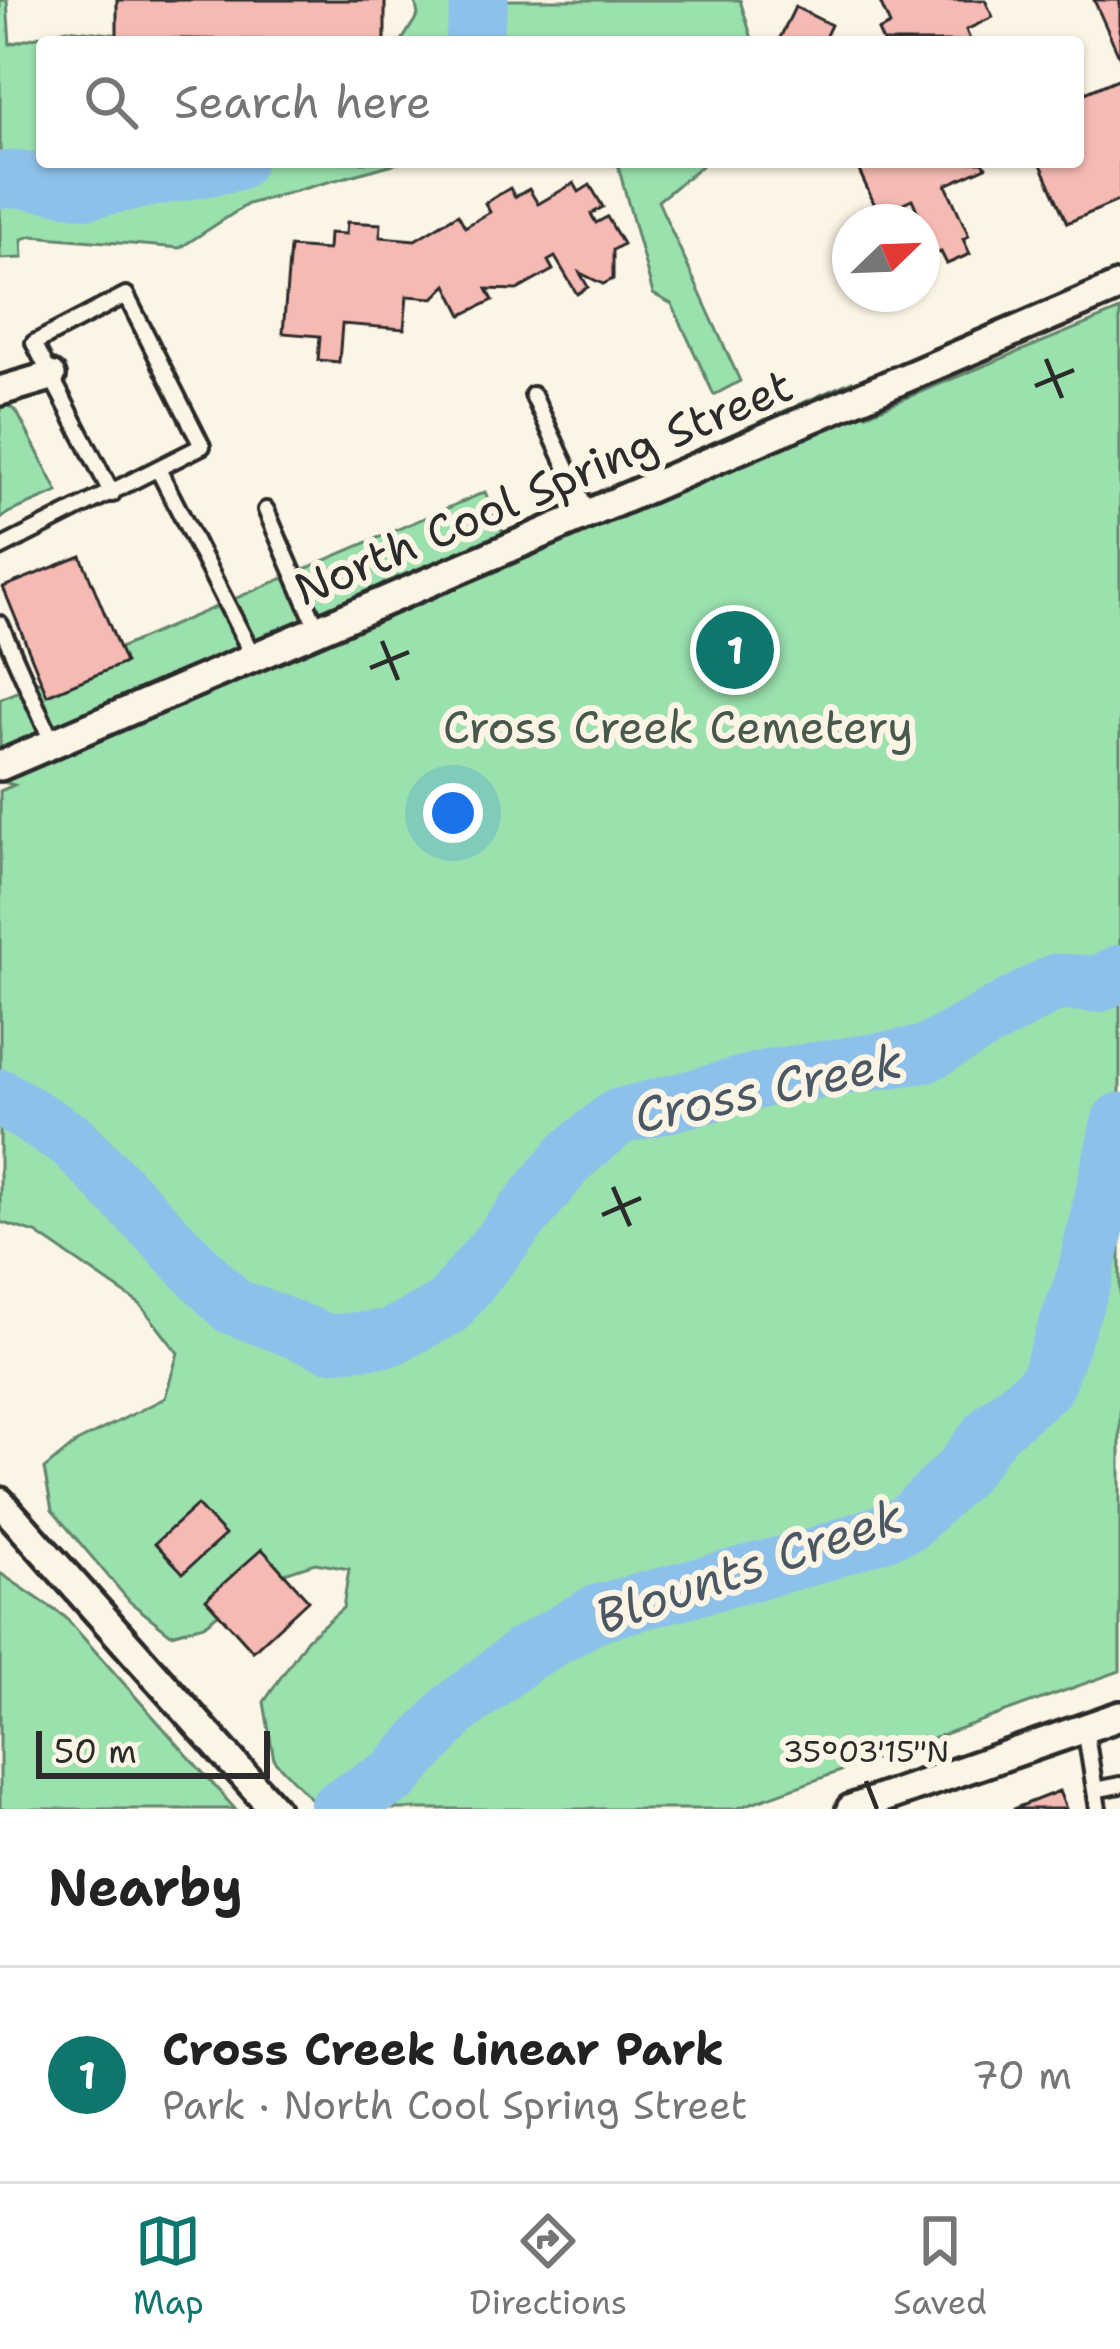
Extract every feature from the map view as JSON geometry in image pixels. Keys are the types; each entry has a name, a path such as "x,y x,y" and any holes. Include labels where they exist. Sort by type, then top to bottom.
{"street":[{"name":"North Cool Spring Street","path":"0,766 1120,286"},
{"path":"0,391 51,376"},
{"path":"0,1502 266,1799"},
{"path":"851,1809 1120,1716"}],"lane":[{"path":"0,548 112,494 202,446 126,296 34,343 112,494"},
{"path":"533,395 589,515"},
{"path":"158,469 254,658"},
{"path":"266,510 318,630"},
{"path":"0,624 53,744"},
{"path":"1085,1728 1098,1809"},
{"path":"1095,1790 1120,1785"}],"green space":[{"path":"0,0 7,0 10,44 36,37 36,168 379,168 248,204 180,248 32,236 22,239 23,258 0,259"},
{"path":"415,0 740,0 751,36 405,36 418,15"},
{"path":"67,29 129,36 40,36"},
{"path":"619,168 699,168 658,201 740,381 714,395 672,304 653,294"},
{"name":"Cross Creek Cemetery","path":"1120,310 1120,1671 735,1809 321,1809 274,1760 264,1702 307,1639 343,1608 349,1569 315,1563 260,1581 204,1625 171,1634 130,1602 52,1510 44,1469 77,1442 165,1398 178,1353 140,1304 36,1233 0,1222 0,791 14,785 0,781 0,770 470,576 459,553 0,756 0,699 485,492 504,535 852,381 867,414"},
{"path":"0,399 17,412 58,492 0,520"},
{"path":"0,1573 65,1617 235,1809 0,1809"}],"building":[{"path":"117,0 385,0 385,36 117,36"},
{"path":"879,0 985,0 993,17 966,30 968,36 880,36 878,31 890,25"},
{"path":"1094,0 1120,0 1120,58"},
{"path":"795,7 831,25 826,36 781,36"},
{"path":"1120,78 1120,200 1067,223 1043,168 1084,168 1084,93"},
{"path":"858,168 984,168 946,185 969,236 963,239 970,254 947,264 940,252 940,204 914,204 912,199 874,204"},
{"path":"574,183 579,192 590,185 603,207 591,214 596,223 607,217 623,244 613,250 613,279 603,284 580,273 588,287 577,294 555,257 548,261 553,270 517,290 487,289 493,300 462,315 447,285 434,298 407,296 404,329 342,324 339,362 318,360 320,336 283,333 290,247 328,250 329,233 346,234 347,222 381,224 380,237 415,240 458,214 465,227 490,212 485,203 510,188 515,197 529,189 538,204"},
{"path":"81,556 125,663 47,695 3,587"},
{"path":"197,1505 225,1535 183,1573 155,1543"},
{"path":"262,1549 308,1600 253,1651 206,1599"},
{"path":"1059,1791 1066,1809 1013,1809"}],"waterway":[{"name":"Cross Creek","path":"474,36 480,0"},
{"name":"Cross Creek","path":"0,180 89,190 205,168"},
{"name":"Cross Creek","path":"0,1097 72,1141 232,1306 329,1343 389,1338 447,1308 570,1157 618,1117 773,1077 926,1054 1056,982 1098,984 1120,973"},
{"name":"Blounts Creek","path":"337,1809 395,1775 454,1710 524,1655 597,1613 815,1556 907,1524 961,1472 995,1428 1046,1385 1085,1276 1120,1121"}],"place":[{"name":"Cross Creek Linear Park","path":"735,650"}]}
